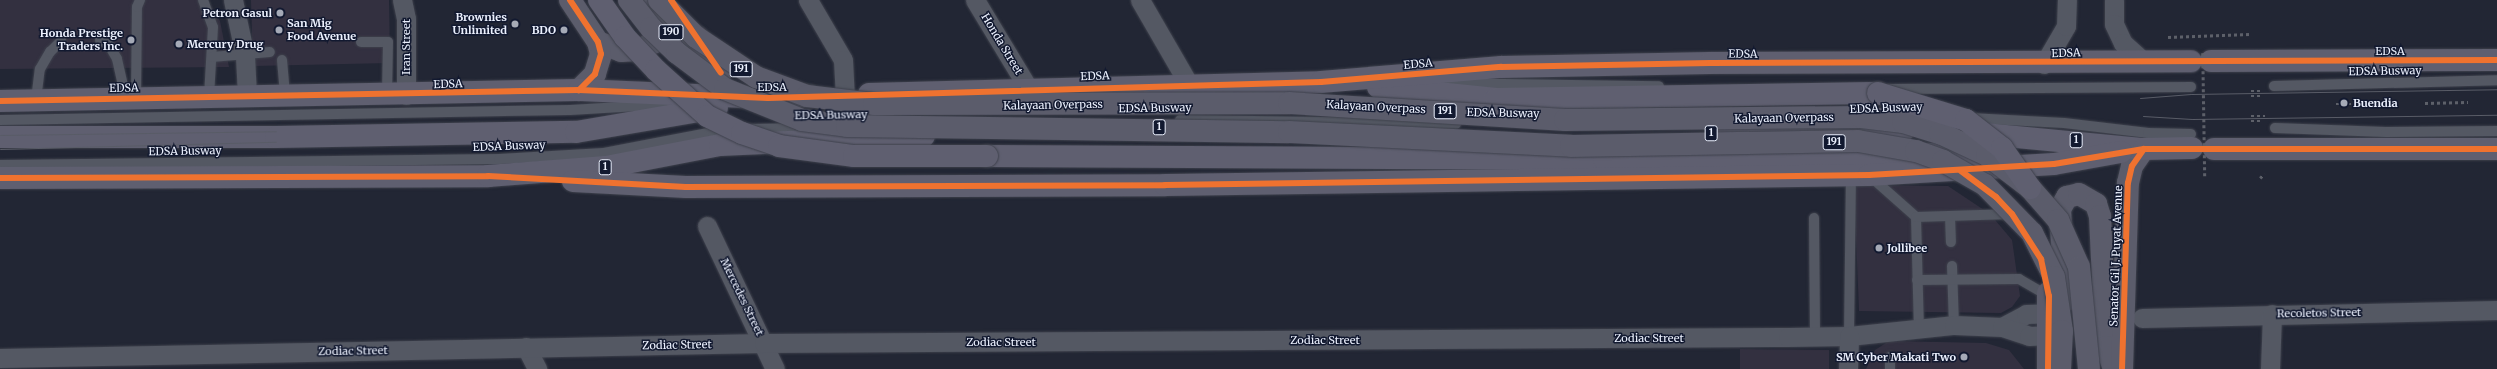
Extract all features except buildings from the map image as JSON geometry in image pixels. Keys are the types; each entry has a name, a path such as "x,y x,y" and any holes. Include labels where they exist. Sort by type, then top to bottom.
{"highway":[{"path":"598,0 625,37 656,70 707,116 742,133 779,146 822,153 909,158 1166,155 1612,159 1856,157 2144,148"},
{"name":"EDSA","path":"0,101 247,96 396,95 579,90 768,98 1028,88 1321,82 1501,67 1710,63 2044,64 2202,58 2497,60"},
{"path":"1321,82 1496,99 1785,93 1878,93 1966,120 2002,148 2030,188"},
{"path":"0,137 276,137 576,132 659,120 768,98"},
{"name":"1","path":"488,176 606,167 720,145 1167,127 1598,138 1824,129 1946,130 2144,148"},
{"name":"1","path":"0,178 488,176 686,187 1165,185 1860,175 1961,171 2054,164 2192,141"},
{"path":"2214,149 2497,149"}],"main road":[{"path":"576,8 596,22 612,20 624,12 630,0"},
{"name":"Kalayaan Overpass","path":"630,0 651,28 677,53 725,89 802,120 847,126 1296,132 1571,146 1858,141 1880,142 1916,151 1943,161 1980,182 2032,233 2055,284 2062,331 2060,369"},
{"name":"190","path":"645,0 667,28 721,73 768,98"},
{"path":"598,42 620,51 639,50 655,42 667,28 669,2"},
{"path":"669,2 721,73"},
{"name":"Kalayaan Overpass","path":"669,2 696,37 745,71 800,94 842,101 931,106 1290,103 1565,120 1884,118 1920,126 1988,155 2030,188 2058,220 2079,267 2089,369"},
{"path":"576,8 598,42 601,62 595,74 579,90"},
{"name":"Senator Gil J. Puyat Avenue","path":"2122,369 2128,183 2132,166 2144,148"},
{"path":"1961,171 1996,197 2012,214 2041,259 2049,305 2050,335 2048,369"},
{"path":"2055,369 2065,354 2068,339 2060,209 2067,197 2079,194 2096,204 2100,216 2106,347 2114,369"}],"street":[{"path":"233,0 244,56 247,96"},
{"name":"Iran Street","path":"396,95 397,42 402,0"},
{"path":"808,0 843,60 844,95"},
{"name":"Honda Street","path":"975,0 1028,88"},
{"path":"1140,0 1188,84"},
{"path":"2044,64 2066,26 2067,0"},
{"path":"2114,0 2114,24 2122,43 2143,61"},
{"name":"Mercedes Street","path":"707,226 764,343 775,369"},
{"path":"2002,327 2026,314 2049,305"},
{"name":"Recoletos Street","path":"2142,318 2497,310"},
{"path":"2270,369 2272,314"},
{"name":"Zodiac Street","path":"0,358 764,343 1849,336 1954,325 2002,327 2029,336 2050,335"},
{"path":"1848,369 1849,336"},
{"path":"526,347 537,369"}],"lane":[{"path":"131,98 137,7 140,0"},
{"path":"203,0 213,27 209,97"},
{"path":"100,40 109,45 117,59 131,98"},
{"path":"36,100 40,69 61,41"},
{"path":"361,42 397,42"},
{"path":"212,57 244,56 270,52"},
{"path":"282,60 285,96"},
{"name":"EDSA Busway","path":"2274,86 2497,80"},
{"name":"EDSA Busway","path":"1321,82 1913,89 2191,87"},
{"path":"1913,89 1922,91 1927,105 1914,120"},
{"path":"0,120 570,110 768,98"},
{"name":"EDSA Busway","path":"0,166 499,159 604,153 715,130 1167,120 1601,128 1950,118 2028,120 2148,133 2192,141"},
{"path":"2275,128 2386,132 2497,131"},
{"path":"1860,175 1916,217 2012,214"},
{"path":"1849,336 1860,175"},
{"path":"1950,216 1951,242"},
{"path":"1916,217 1919,328"},
{"path":"1814,218 1815,336"},
{"path":"1952,266 1954,325"},
{"path":"1918,280 2019,279 2049,305"},
{"path":"1890,357 1890,369"}],"path":[{"path":"2168,37 2250,34"},
{"path":"2202,58 2205,179"},
{"path":"2425,103 2468,102"},
{"path":"2336,104 2379,104"},
{"path":"2260,178 2264,174"}],"shaded area":[{"path":"0,0 207,0 220,21 229,67 0,69"},
{"path":"251,0 389,0 390,63 253,66"},
{"path":"1854,185 1948,186 1990,214 2012,240 2020,296 2012,307 2001,313 1859,311"},
{"path":"1889,341 1986,343 2009,350 2024,369 1866,369 1875,350"},
{"path":"1740,349 1829,350 1829,369 1740,369"}],"tram line":[{"path":"2140,98 2191,94 2497,89"},
{"path":"2143,116 2192,119 2497,115"},
{"path":"0,135 276,131"},
{"path":"0,149 276,142"}],"cycle path":[{"path":"570,0 598,42 601,54 595,74 579,90"},
{"path":"671,0 721,73"},
{"path":"0,101 579,90 768,98 1321,82 1501,67 1710,63 2497,60"},
{"path":"0,178 488,176 686,187 1165,185 1869,175 2054,164 2144,149 2497,149"},
{"path":"2122,369 2128,183 2132,166 2144,149"},
{"path":"1961,171 1996,197 2012,214 2041,259 2049,296 2048,369"}],"place":[{"name":"Petron Gasul","path":"280,13"},
{"name":"Brownies Unlimited","path":"515,24"},
{"name":"San Mig Food Avenue","path":"279,30"},
{"name":"BDO","path":"564,30"},
{"name":"Honda Prestige Traders Inc.","path":"131,40"},
{"name":"Mercury Drug","path":"179,44"},
{"name":"Buendia","path":"2344,103"},
{"name":"Jollibee","path":"1879,248"},
{"name":"SM Cyber Makati Two","path":"1964,357"}]}
